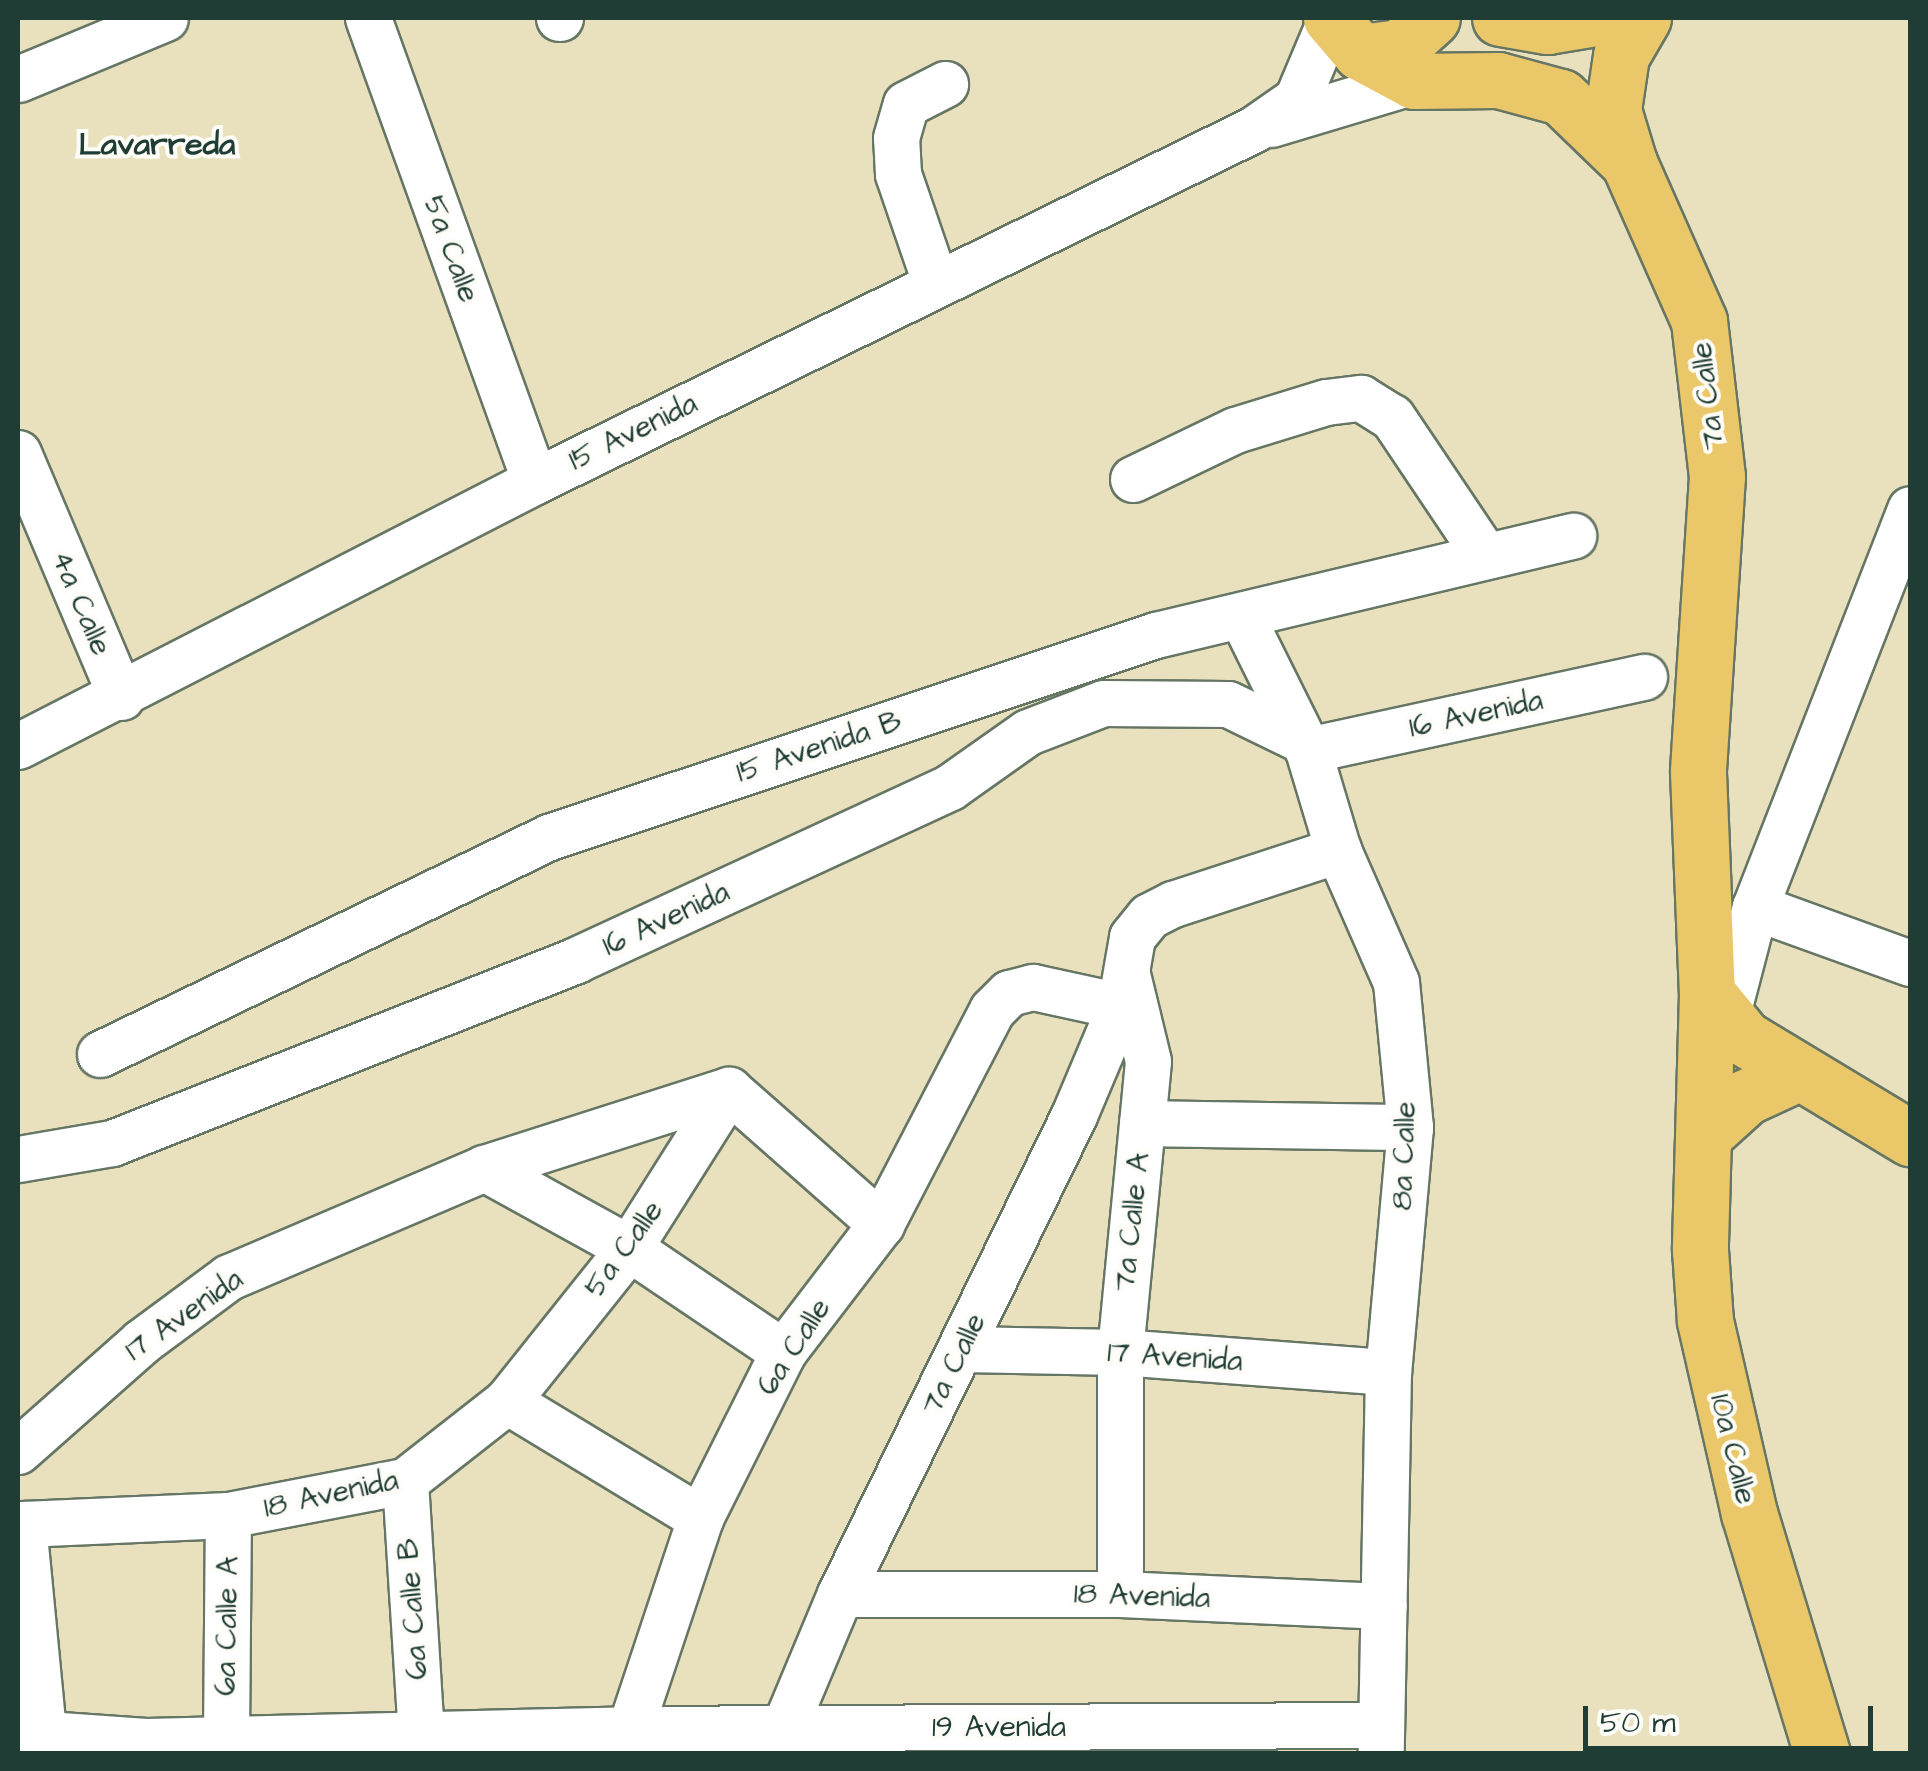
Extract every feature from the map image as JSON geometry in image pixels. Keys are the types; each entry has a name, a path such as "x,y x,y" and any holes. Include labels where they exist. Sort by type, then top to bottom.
{"main road":[{"path":"1341,29 1400,48 1425,31 1432,18"},
{"path":"1500,18 1547,26 1596,18"},
{"path":"1629,163 1613,110 1620,56 1643,18"},
{"name":"7a Calle","path":"1341,29 1414,81 1498,80 1562,96 1629,163 1699,322 1712,395 1717,476 1698,772 1716,1005"},
{"path":"1716,1005 1796,1074 1910,1138"},
{"name":"10a Calle","path":"1716,1005 1704,1135 1700,1250 1705,1321 1748,1514 1822,1754"},
{"path":"1704,1135 1746,1097 1796,1074"}],"street":[{"path":"18,78 164,18"},
{"name":"5a Calle","path":"368,18 535,481"},
{"name":"15 Avenida","path":"1254,129 1297,98 1341,29"},
{"name":"15 Avenida","path":"18,746 121,697 535,481 1254,129 1414,81"},
{"path":"935,282 898,174 896,138 906,104 945,84"},
{"path":"1133,479 1235,430 1326,402 1361,398 1392,417 1484,554"},
{"name":"4a Calle","path":"18,454 121,697"},
{"path":"1716,1005 1910,509"},
{"name":"15 Avenida B","path":"100,1054 549,836 1156,635 1242,619 1484,554 1573,536"},
{"name":"8a Calle","path":"1242,619 1304,745 1338,850 1396,982 1410,1127 1388,1372 1384,1744"},
{"name":"16 Avenida","path":"18,1159 112,1143 576,960 950,788 1028,732 1103,703 1228,704 1304,745 1644,677"},
{"path":"1123,990 1132,936 1149,916 1338,850"},
{"path":"1751,922 1910,963"},
{"name":"6a Calle","path":"630,1729 700,1518 783,1352 881,1224 992,1010 1010,993 1034,987 1123,990"},
{"name":"7a Calle A","path":"1120,1594 1120,1352 1142,1123 1146,1031 1123,990"},
{"name":"7a Calle","path":"783,1741 840,1594 962,1349 1123,990"},
{"path":"728,1090 881,1224"},
{"name":"5a Calle","path":"507,1401 630,1248 728,1090"},
{"name":"17 Avenida","path":"18,1451 140,1342 230,1277 484,1168 728,1090"},
{"path":"1142,1123 1410,1127"},
{"path":"484,1168 630,1248 783,1352"},
{"name":"17 Avenida","path":"962,1349 1120,1352 1388,1372"},
{"path":"507,1401 700,1518"},
{"name":"18 Avenida","path":"20,1524 228,1514 405,1482 507,1401"},
{"name":"6a Calle B","path":"405,1482 421,1736"},
{"name":"6a Calle A","path":"226,1738 228,1514"},
{"path":"20,1524 30,1732"},
{"name":"18 Avenida","path":"840,1594 1120,1594 1384,1606"},
{"name":"19 Avenida","path":"30,1732 146,1747 226,1738 630,1729 783,1741 1384,1744"}],"district":[{"name":"Lavarreda","path":"157,145"}]}
